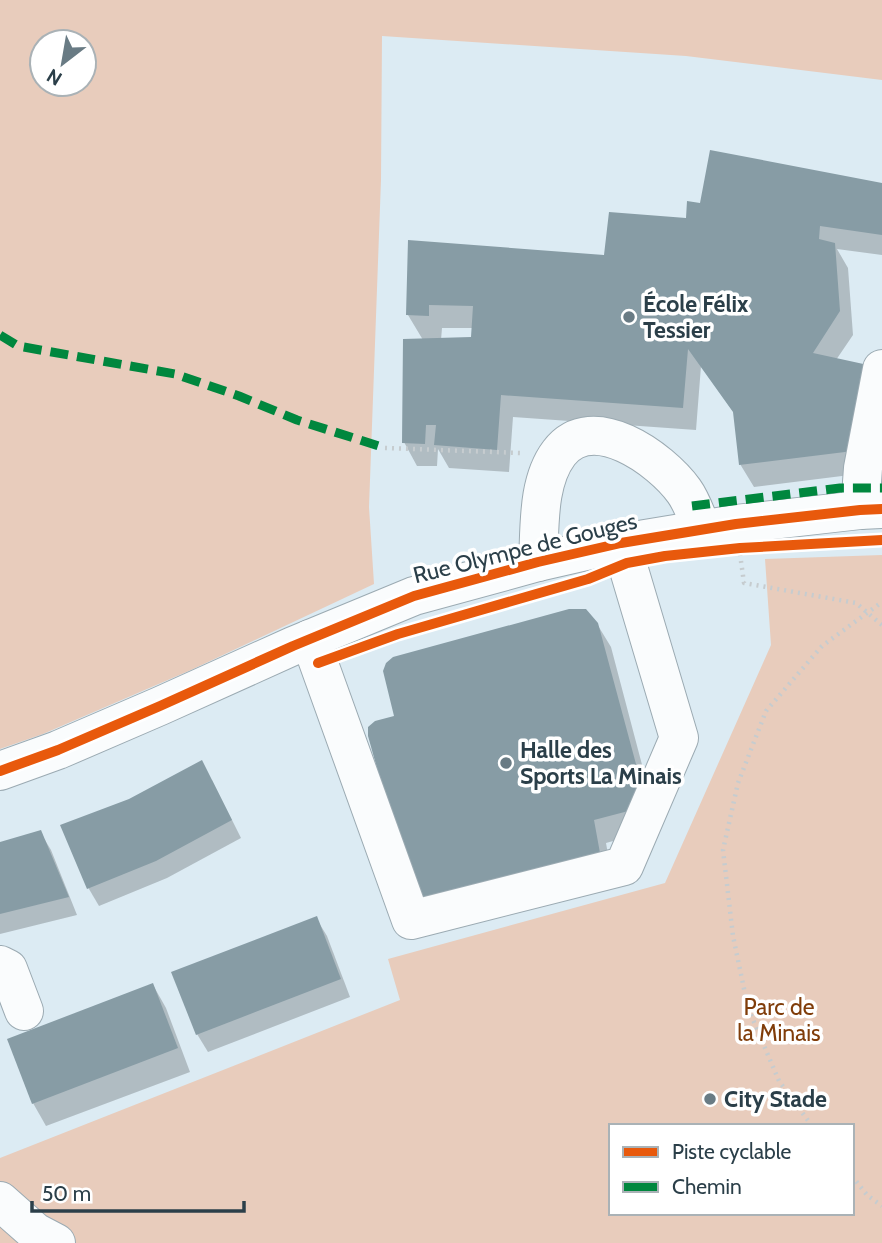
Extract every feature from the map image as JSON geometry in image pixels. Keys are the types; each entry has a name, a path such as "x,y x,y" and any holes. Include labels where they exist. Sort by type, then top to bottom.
{"street":[{"path":"871,510 863,468 882,369"},
{"path":"538,562 542,494 557,455 567,443 584,437 600,436 617,440 647,456 667,472 719,527"},
{"name":"Rue Olympe de Gouges","path":"0,771 58,750 414,596 538,562 621,544 719,527 871,510"},
{"path":"310,639 411,919 624,866 679,738 621,544"},
{"path":"0,965 9,969 24,1012"},
{"path":"0,1201 35,1232 56,1243"}],"path":[{"path":"384,448 557,455"},
{"path":"719,527 744,583 856,603 882,625"},
{"path":"811,1124 779,1081 748,1008 733,936 723,850 738,783 766,711 822,646 882,602"},
{"path":"854,1179 867,1195 882,1206"}],"green space":[{"path":"0,0 882,0 882,80 686,56 382,36 381,180 369,507 374,584 191,670 43,734 0,749"},
{"name":"Parc de la Minais","path":"882,555 882,1243 0,1243 0,1158 400,1000 388,959 665,883 771,645 765,559"}],"building":[{"path":"710,150 882,183 882,235 820,226 819,239 835,243 840,311 813,353 868,365 853,451 739,465 733,412 688,349 683,408 501,395 497,450 434,445 436,425 426,425 425,444 402,443 403,339 471,337 473,306 429,305 429,316 406,315 408,240 604,255 609,212 686,218 687,201 700,203"},
{"name":"Halle des Sports La Minais","path":"569,609 586,609 598,623 643,790 636,809 594,820 600,853 429,907 413,897 368,736 368,727 375,721 394,716 383,671 386,663 393,657"},
{"path":"202,760 232,820 156,861 87,889 60,825 129,799"},
{"path":"41,830 69,897 0,914 0,842"},
{"path":"317,916 341,979 196,1035 171,972"},
{"path":"153,983 178,1048 32,1104 7,1039"}],"marked path":[{"path":"0,335 18,346 175,374 297,420 385,448"},
{"path":"692,506 840,488 882,488"}],"cycle path":[{"path":"0,771 58,750 293,646 414,596 538,562 621,543 736,524 882,509"},
{"path":"318,663 398,634 588,579 627,563 740,548 882,540"}],"place":[{"name":"École Félix Tessier","path":"629,317"},
{"name":"Halle des Sports La Minais","path":"506,763"},
{"name":"City Stade","path":"710,1099"}]}
